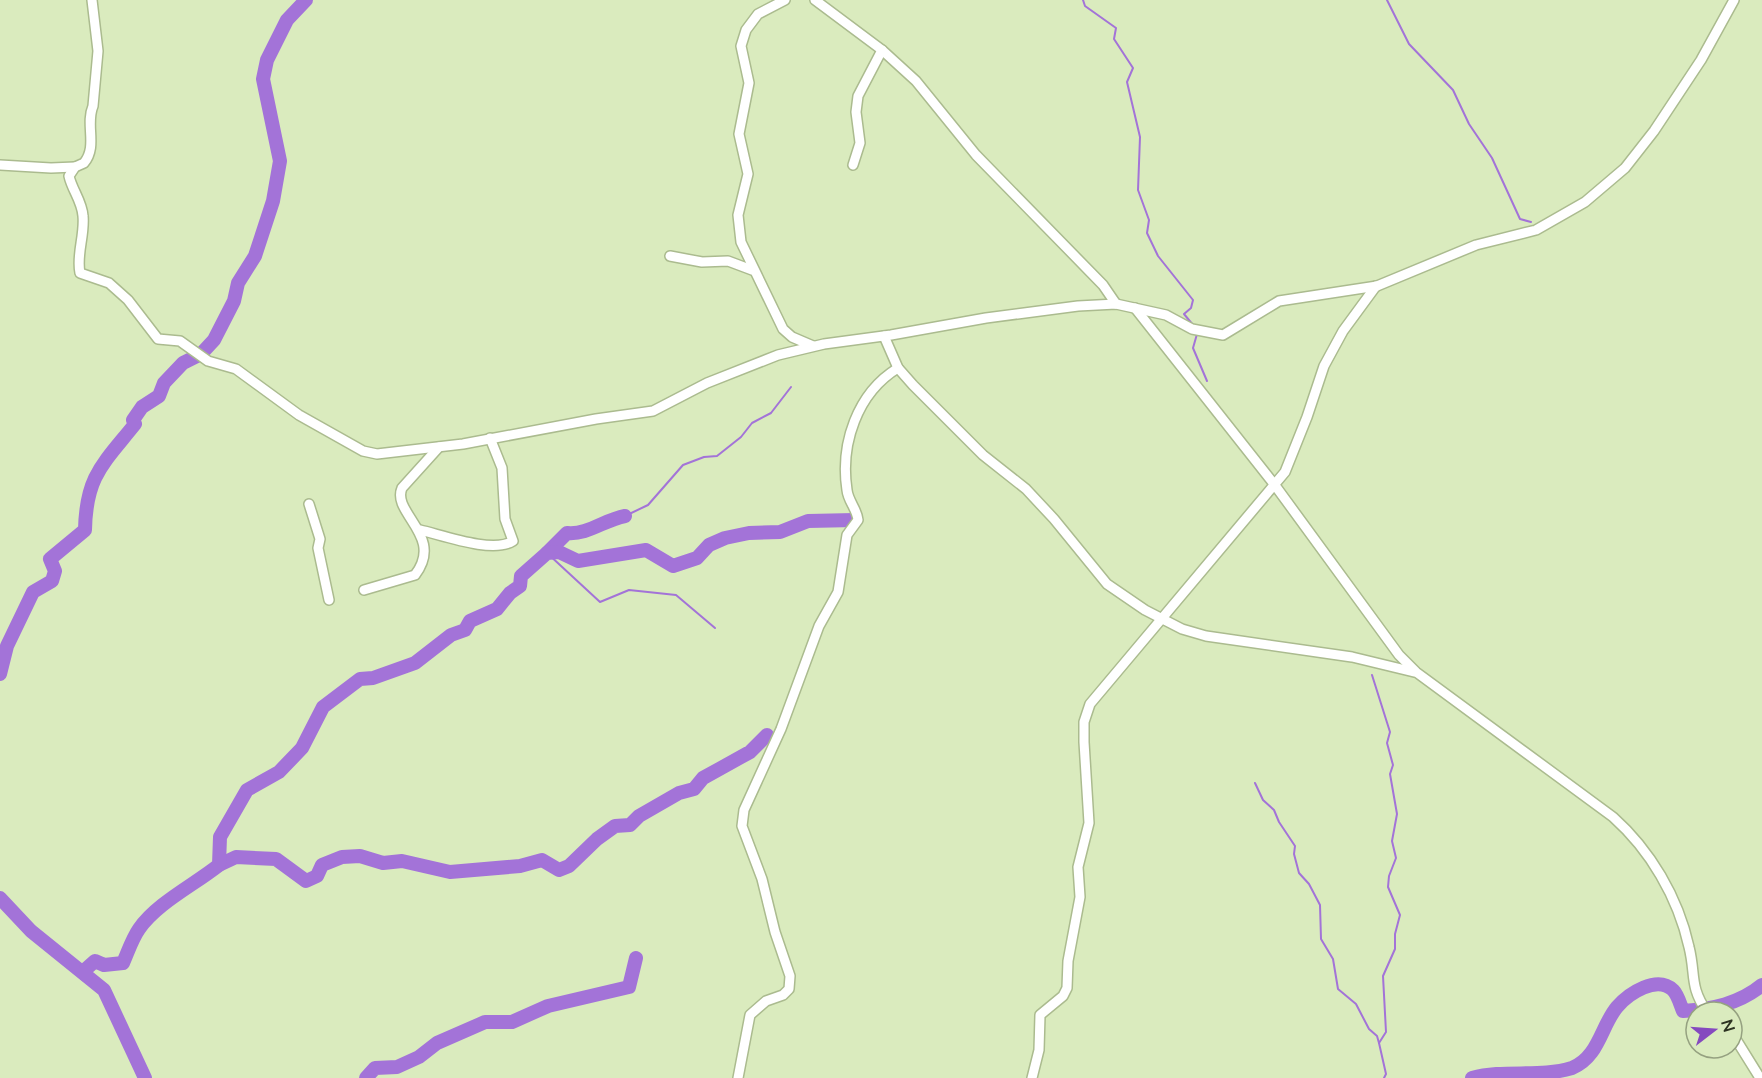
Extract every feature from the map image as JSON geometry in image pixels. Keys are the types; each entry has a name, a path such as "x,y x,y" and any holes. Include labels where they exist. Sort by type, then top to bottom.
{"street":[{"path":"0,165 51,168 84,163 91,150 90,113 93,106 98,51 92,0"},
{"path":"785,0 758,14 746,30 741,46 749,83 739,134 748,174 738,215 741,242 752,270 783,329 792,337 813,346"},
{"path":"814,0 882,50 916,81 1005,186 1103,285 1116,304"},
{"path":"75,166 69,176 82,205 83,218 78,264 80,273 109,283 128,300 159,339 180,342 208,361 236,369 299,415 363,451 376,454 439,447 660,410 728,375 778,355 813,346 986,318 1078,306 1116,304 1166,315 1192,329 1223,335 1290,298 1377,286 1476,245 1536,230 1585,202 1608,184 1637,154 1671,107 1734,0"},
{"path":"853,165 860,143 856,112 858,96 882,50"},
{"path":"670,256 702,262 728,261 752,270"},
{"path":"1032,1078 1039,1050 1040,1015 1063,996 1067,988 1068,961 1080,897 1078,867 1089,823 1085,779 1084,722 1090,704 1163,620 1287,468 1332,351 1363,302 1377,286"},
{"path":"1135,308 1274,484 1399,655 1416,672 1613,817 1640,843 1664,880 1679,919 1690,951 1694,989 1700,1000"},
{"path":"884,336 898,368 983,455 1026,489 1054,519 1107,584 1163,620 1206,636 1352,657 1416,672"},
{"path":"738,1078 750,1015 766,1001 783,995 789,989 790,976 775,932 762,879 742,826 744,810 781,729 819,626 838,592 848,535 858,520 846,487 848,439 874,386 898,368"},
{"path":"420,530 474,543 508,544 513,541 505,519 502,468 490,438"},
{"path":"364,590 415,574 422,556 420,530 399,503 398,496 402,488 439,447"},
{"path":"309,504 320,539 318,548 329,600"},
{"path":"1744,1052 1760,1078"}],"waterway":[{"path":"0,674 7,646 33,592 52,581 55,571 50,559 85,530 89,496 98,472 135,424 133,420 142,407 159,396 164,383 183,363 201,354 214,340 234,301 238,283 255,256 273,201 280,161 263,79 267,60 287,20 306,0"},
{"path":"1083,0 1085,6 1116,28 1114,39 1133,68 1127,82 1140,137 1138,190 1149,220 1147,233 1158,256 1193,300 1191,308 1184,314 1193,325"},
{"path":"1387,0 1409,44 1453,90 1469,124 1492,158 1520,219 1531,222"},
{"path":"1197,334 1193,348 1207,381"},
{"path":"625,516 648,505 683,465 704,457 717,456 741,437 752,423 771,413 791,387"},
{"path":"547,553 567,533 589,530 625,516"},
{"path":"86,975 86,969 95,961 104,965 123,963 134,937 147,920 166,903 219,865 220,837 247,790 279,772 302,748 323,707 360,679 373,678 415,663 451,635 465,630 470,621 497,609 510,593 520,586 521,576 547,553 559,552 578,561 646,550 673,566 697,558 709,545 725,538 749,533 780,532 808,521 855,520"},
{"path":"547,553 600,602 629,590 676,595 715,628"},
{"path":"1372,675 1390,732 1387,743 1393,765 1390,774 1397,814 1392,841 1396,858 1389,876 1388,887 1400,915 1395,934 1395,949 1383,976 1386,1032 1379,1043 1386,1074 1384,1078"},
{"path":"219,865 236,857 276,859 306,881 317,876 322,865 342,857 360,856 383,863 402,861 450,872 520,866 542,860 559,870 569,866 597,839 615,826 630,825 639,816 679,793 694,789 703,778 750,752 767,735"},
{"path":"1255,783 1263,800 1274,810 1295,846 1294,854 1299,873 1309,884 1320,905 1321,939 1333,959 1338,989 1356,1004 1369,1029 1377,1036 1379,1043"},
{"path":"0,898 31,931 104,990 145,1078"},
{"path":"366,1078 375,1068 397,1067 419,1057 437,1043 485,1022 512,1022 548,1006 629,987 636,958"},
{"path":"1472,1078 1497,1074 1548,1073 1572,1068 1581,1063 1594,1049 1617,1007 1629,996 1651,985 1659,984 1673,990 1683,1011 1704,1009 1735,1001 1762,985"}]}
